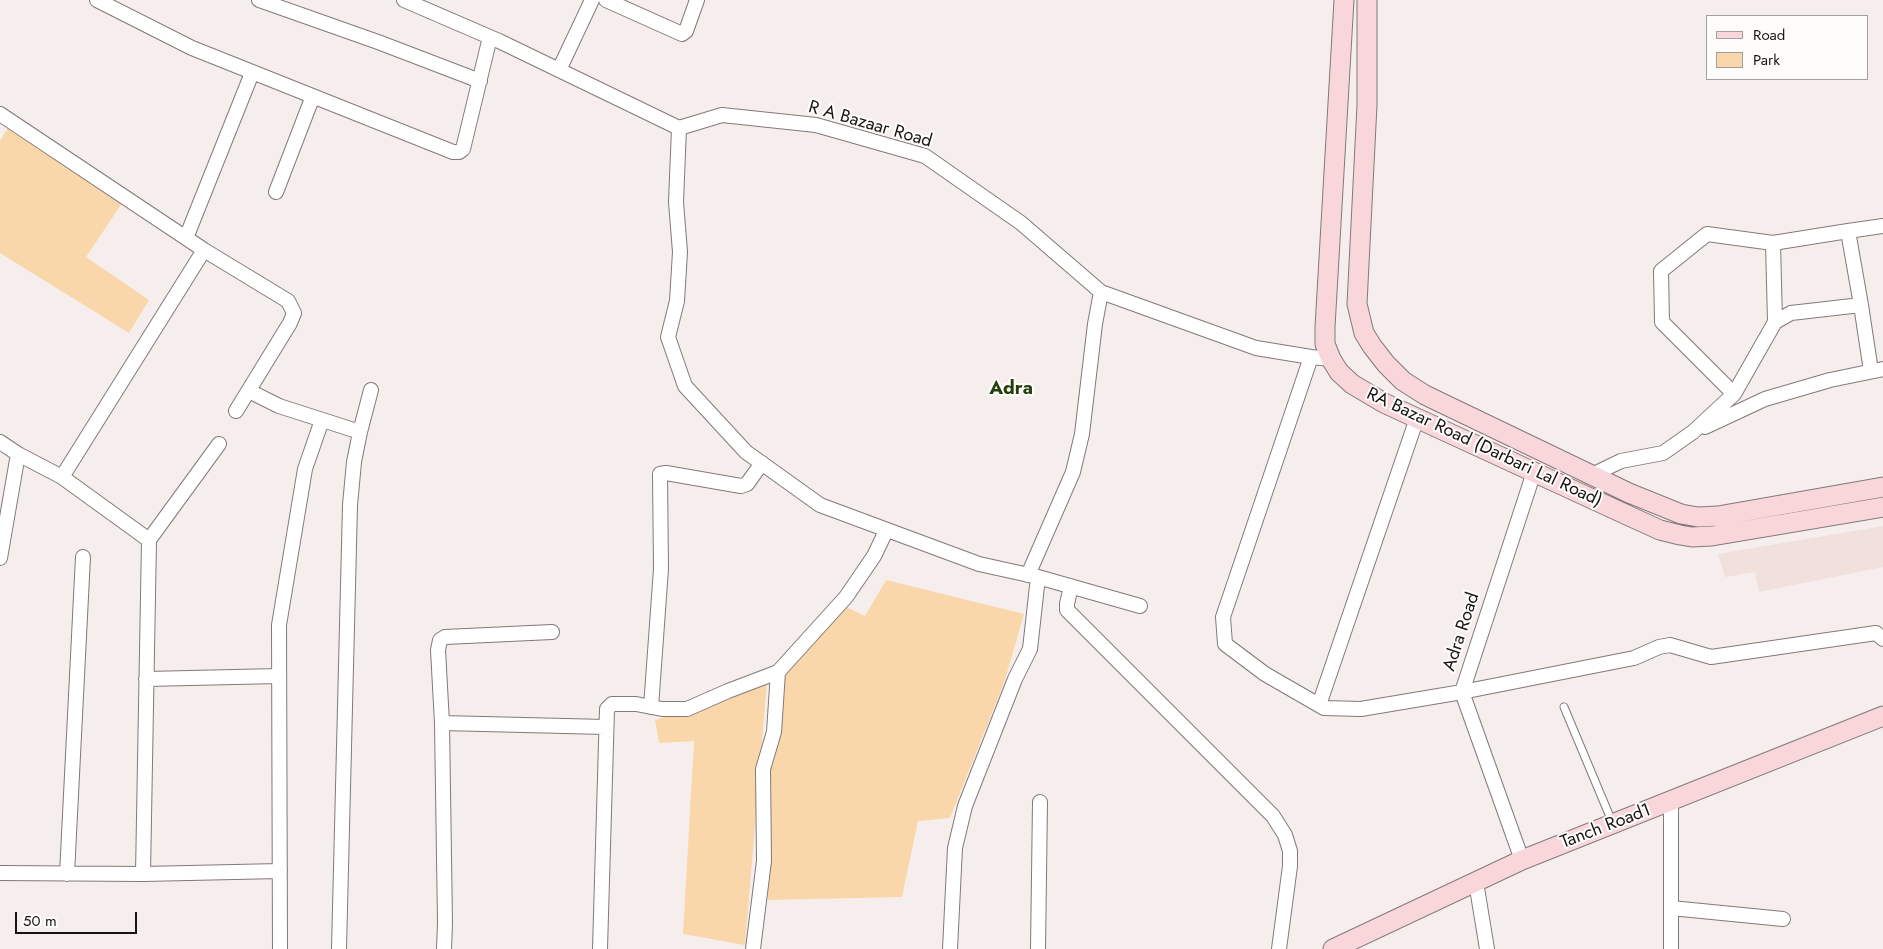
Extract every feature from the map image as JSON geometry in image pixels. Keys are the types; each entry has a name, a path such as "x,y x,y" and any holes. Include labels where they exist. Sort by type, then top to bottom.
{"main road":[{"name":"RA Bazar Road (Darbari Lal Road)","path":"1344,0 1325,327 1325,344 1339,372 1352,384 1384,403 1660,530 1692,537 1712,536 1883,507"},
{"name":"RA Bazar Road (Darbari Lal Road)","path":"1367,0 1367,105 1357,304 1364,333 1386,364 1403,381 1425,395 1592,475 1649,502 1681,514 1698,517 1743,512 1883,487"},
{"name":"Tanch Road1","path":"1333,949 1522,860 1883,716"}],"street":[{"path":"97,0 192,48 453,152 459,152 464,149 490,37"},
{"path":"259,0 480,81"},
{"path":"404,0 431,5 490,37 679,128 676,202 680,252 677,301 668,337 685,386 746,452 820,505 886,531 978,564 1033,576 1140,606"},
{"path":"559,70 592,0"},
{"path":"606,0 682,34 686,31 697,0"},
{"path":"186,238 252,73"},
{"path":"276,192 313,96"},
{"name":"R A Bazaar Road","path":"679,128 722,115 816,125 925,156 1021,223 1101,292 1256,348 1311,358 1331,359"},
{"path":"2,121 204,250 288,301 294,313 290,323 236,411"},
{"path":"1734,394 1662,322 1661,271 1707,234 1773,243 1883,226"},
{"path":"1693,432 1764,400 1830,380 1877,370 1860,305 1848,231"},
{"path":"1773,243 1775,322"},
{"path":"62,477 204,250"},
{"path":"950,949 955,848 965,806 1015,679 1030,649 1033,576 1073,472 1082,434 1095,324 1101,292"},
{"path":"1592,475 1621,461 1663,453 1693,432 1734,394 1775,322 1791,313 1860,305"},
{"path":"1311,358 1223,617 1225,644 1265,674 1324,708 1361,709 1462,692 1634,658 1659,647 1670,645 1711,657 1876,633 1883,639"},
{"path":"248,390 278,406 360,432"},
{"path":"339,949 349,522 354,462 371,390"},
{"path":"1319,705 1417,418"},
{"path":"280,949 279,625 305,468 322,420"},
{"path":"0,442 18,454 62,477 149,540"},
{"path":"143,874 149,540 219,444"},
{"path":"0,558 18,454"},
{"path":"651,707 661,569 660,474 666,473 741,486 747,484 762,463"},
{"name":"Adra Road","path":"1522,860 1462,692 1534,472"},
{"path":"600,949 607,709 612,704 636,704 651,707 687,709 778,672 846,597 874,556 886,531"},
{"path":"67,874 84,557"},
{"path":"1071,586 1067,610 1273,816 1285,836 1290,852 1290,866 1279,949"},
{"path":"444,949 442,723 438,650 440,640 445,637 552,632"},
{"path":"753,949 764,861 763,769 774,732 778,672"},
{"path":"146,679 279,676"},
{"path":"442,723 606,727"},
{"path":"1038,949 1040,802"},
{"path":"1671,802 1671,949"},
{"path":"0,873 143,874 280,871"},
{"path":"1476,882 1487,949"},
{"path":"1671,908 1783,919"}],"lane":[{"path":"1564,707 1613,824"}],"shaded area":[{"path":"1883,526 1883,567 1759,592 1755,572 1725,577 1718,554"}],"green space":[{"path":"10,124 125,199 86,257 149,300 129,333 0,253 0,141"},
{"path":"886,580 1024,614 1004,683 950,818 918,821 902,897 768,900 768,769 786,671 846,607 865,616"},
{"path":"767,683 745,945 683,934 694,741 659,743 655,720"}],"district":[{"name":"Adra","path":"1011,389"}]}
